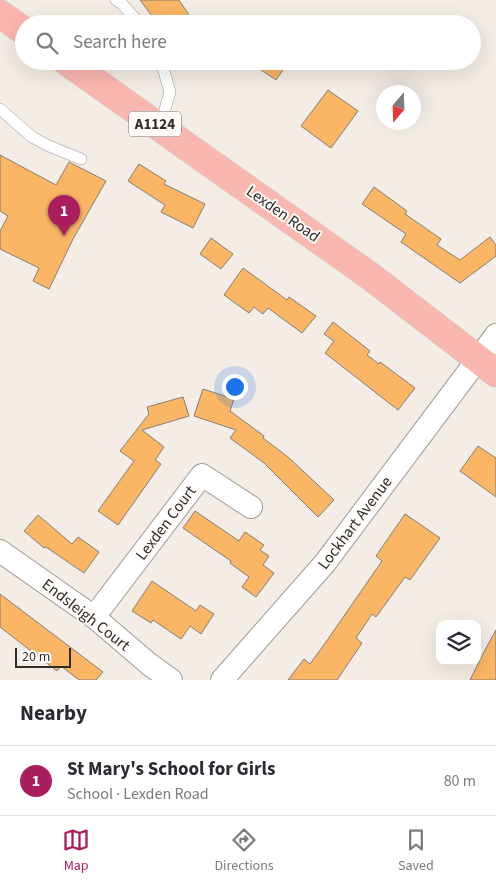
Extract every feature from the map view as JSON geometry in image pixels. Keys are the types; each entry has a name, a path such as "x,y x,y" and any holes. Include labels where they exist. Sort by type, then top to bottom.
{"main road":[{"path":"0,14 15,25"},
{"name":"Lexden Road","path":"79,70 362,271 487,366"}],"street":[{"name":"Lockhart Avenue","path":"222,680 326,563 487,366 496,335"},
{"name":"Lexden Court","path":"94,617 202,475 251,507"},
{"name":"Endsleigh Court","path":"0,552 94,617 143,672 171,680"}],"lane":[{"path":"116,0 132,15"},
{"path":"160,128 170,92 164,70"},
{"path":"0,109 32,137 48,146 81,159"}],"building":[{"path":"140,0 179,0 189,15 151,15"},
{"path":"261,70 283,70 276,80"},
{"path":"328,90 358,111 331,148 301,126"},
{"path":"0,155 56,185 69,162 106,181 73,239 49,289 33,281 39,268 0,249 0,231 8,216 0,211"},
{"path":"139,164 166,181 164,184 205,204 193,228 161,212 165,205 128,181"},
{"path":"374,187 407,211 405,214 441,239 437,245 460,260 490,237 496,245 496,256 460,283 401,242 406,234 362,204"},
{"path":"211,238 233,254 221,269 200,254"},
{"path":"243,268 287,300 289,297 316,316 302,333 268,308 263,314 254,307 249,313 224,295"},
{"path":"333,322 370,351 367,355 379,364 380,362 415,388 398,410 325,353 334,341 324,334"},
{"path":"203,389 234,399 230,411 264,436 263,438 288,457 334,500 318,517 264,463 230,438 236,430 194,416"},
{"path":"183,397 189,416 142,430 164,447 155,460 161,464 118,525 98,511 134,461 120,451 149,414 147,407"},
{"path":"478,446 496,458 496,497 460,471"},
{"path":"195,511 239,541 245,532 264,545 260,550 269,556 263,565 274,573 256,597 242,587 249,577 230,563 231,561 183,528"},
{"path":"405,514 440,538 410,580 405,577 376,617 372,614 356,638 362,643 337,680 288,680 304,659 310,664 326,642 382,561 376,556"},
{"path":"38,515 72,544 78,537 99,552 84,573 46,547 44,548 24,531"},
{"path":"152,581 196,611 200,605 214,614 201,634 190,626 181,639 153,620 151,623 132,611"},
{"path":"0,594 103,672 96,680 79,680 61,666 57,671 0,627"},
{"path":"496,630 496,680 470,680 478,665 481,665 481,658"}],"place":[{"name":"St Mary's School for Girls","path":"64,236"}]}
